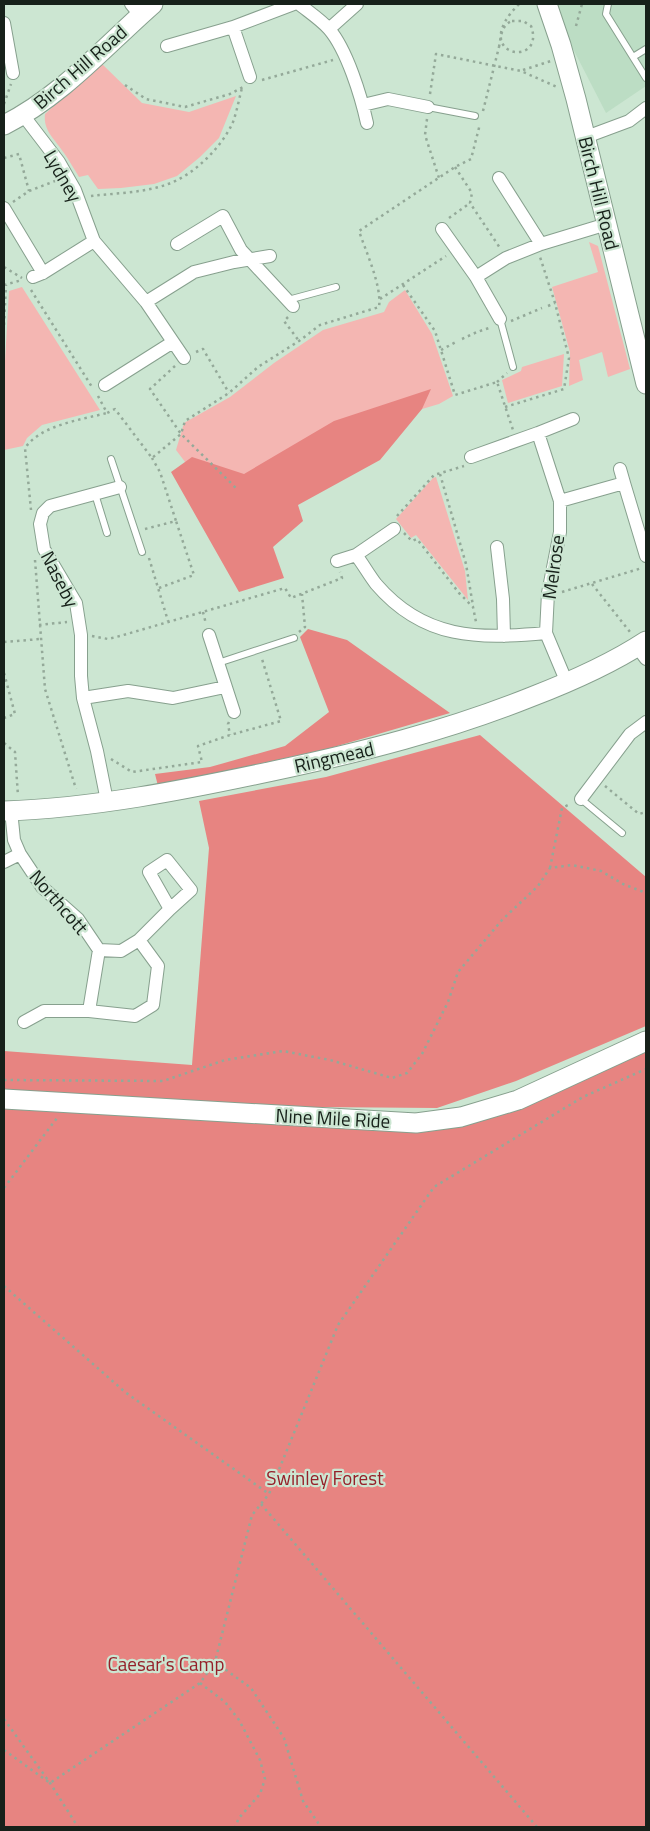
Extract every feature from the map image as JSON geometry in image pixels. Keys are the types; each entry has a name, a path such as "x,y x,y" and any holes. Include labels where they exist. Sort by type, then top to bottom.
{"street":[{"path":"167,46 233,27 294,4"},
{"path":"299,4 329,29 345,56 367,123"},
{"path":"329,29 357,4"},
{"name":"Birch Hill Road","path":"547,4 561,44 586,137 643,357 646,384"},
{"name":"Birch Hill Road","path":"4,126 47,100 72,79 141,7"},
{"path":"4,23 13,73"},
{"path":"233,27 252,80"},
{"path":"362,105 388,99 428,107"},
{"path":"586,137 629,121 646,108"},
{"name":"Lydney","path":"23,115 59,162 67,176 78,198 94,241 146,302 184,358"},
{"path":"499,178 539,245"},
{"path":"4,208 33,276 94,241"},
{"path":"177,244 223,216 241,250 291,303"},
{"path":"476,276 506,258 539,245 607,224"},
{"path":"442,229 476,276 500,319"},
{"path":"146,302 194,272 270,256"},
{"path":"105,385 173,342"},
{"path":"471,457 573,419"},
{"name":"Melrose","path":"538,433 560,501 560,532 548,596 546,632 566,683"},
{"path":"620,469 646,556"},
{"path":"560,501 624,483"},
{"name":"Naseby","path":"107,801 97,751 83,698 81,635 76,603 44,549 40,524 43,513 50,506 120,486"},
{"path":"337,561 356,555 396,527"},
{"path":"498,547 504,636"},
{"path":"356,555 375,583 394,602 414,618 435,627 469,635 504,636 546,632"},
{"path":"209,635 234,712"},
{"name":"Ringmead","path":"11,810 80,805 190,789 344,756 404,741 499,710 566,683 643,648"},
{"path":"83,698 128,691 173,698 225,687"},
{"path":"581,798 630,734 646,722"},
{"name":"Northcott","path":"11,810 14,840 20,854 42,887 78,919 99,950 89,1011"},
{"name":"Northcott","path":"4,862 20,854"},
{"name":"Northcott","path":"99,950 120,951 139,940 170,909"},
{"path":"24,1022 44,1011 89,1011 135,1016 153,1005 158,966 139,940"},
{"name":"Nine Mile Ride","path":"4,1099 416,1123 461,1117 518,1100 646,1041"}],"lane":[{"path":"608,4 606,14 646,78"},
{"path":"634,57 646,48"},
{"path":"428,107 475,116"},
{"path":"291,303 336,287"},
{"path":"500,319 513,366"},
{"path":"111,459 142,552"},
{"path":"95,494 107,533"},
{"path":"218,663 294,638"},
{"path":"581,798 622,833"}],"path":[{"path":"499,47 504,27 512,20 523,21 531,26 534,36 532,43 525,51 514,52 507,49 501,43 500,34 504,21 518,4"},
{"path":"576,26 582,4"},
{"path":"439,178 425,135 436,54 521,70 558,88"},
{"path":"125,86 146,99 185,107 230,94 252,80 345,56"},
{"path":"521,70 552,61"},
{"path":"4,104 10,91 13,73"},
{"path":"78,198 169,184 196,168 220,146 233,122 242,88"},
{"path":"4,158 19,154 29,191"},
{"path":"442,229 439,225 470,203 472,193 455,166"},
{"path":"4,208 29,191 67,176"},
{"path":"470,203 506,258"},
{"path":"505,407 564,389 569,358 539,245"},
{"path":"380,300 456,249"},
{"path":"4,267 33,276"},
{"path":"4,285 6,285 4,326"},
{"path":"402,285 435,331 454,395 497,382 517,440"},
{"path":"291,303 293,312 284,320 298,341"},
{"path":"548,306 555,303"},
{"path":"441,350 456,342"},
{"path":"230,393 203,348 184,358 150,389 181,434 237,489"},
{"path":"31,515 25,448 30,440 46,430 107,413"},
{"path":"471,457 468,465 434,475 396,527 412,541 417,540 459,593 473,607"},
{"path":"152,458 160,472 194,575 159,588"},
{"path":"440,474 466,564 476,624"},
{"path":"135,531 176,521"},
{"path":"34,552 45,689 80,805"},
{"path":"142,552 148,553 168,621"},
{"path":"81,635 108,638 285,588 291,598 342,578 337,561"},
{"path":"548,596 646,566"},
{"path":"592,584 643,648"},
{"path":"294,638 305,627 302,594"},
{"path":"39,625 79,621"},
{"path":"4,642 40,639"},
{"path":"97,751 132,772 202,762 198,746 280,721 260,650"},
{"path":"4,673 15,714 4,718"},
{"path":"4,743 15,752 11,810"},
{"path":"596,778 639,814 646,812"},
{"path":"4,1080 163,1080 225,1060 283,1051 330,1060 392,1078 407,1073 422,1054 448,1002 458,972 502,920 538,886 550,868 562,808 581,798"},
{"path":"550,868 572,865 601,871 623,884 646,893"},
{"path":"50,1783 200,1683 215,1662 252,1515 269,1494 338,1325 434,1187 583,1097 646,1068"},
{"path":"4,1188 58,1118"},
{"path":"4,1286 125,1392 269,1494"},
{"path":"261,1504 537,1827"},
{"path":"215,1662 251,1688 284,1738 303,1801 321,1827"},
{"path":"200,1683 225,1702 239,1720 260,1760 265,1779 260,1794 239,1818 235,1827"},
{"path":"4,1719 50,1783 78,1827"},
{"path":"4,1750 50,1783"}],"shaded area":[{"path":"550,4 646,4 646,86 606,113"},
{"path":"101,63 142,103 189,112 236,96 219,138 177,176 154,184 98,189 88,175 79,177 50,135 46,125 45,114"},
{"path":"589,242 598,246 630,369 608,377 602,352 579,360 583,380 569,386 570,352 552,287 598,272"},
{"path":"22,287 100,410 42,425 27,438 23,446 4,450 4,379 9,291"},
{"path":"405,290 432,334 453,396 439,404 422,409 223,512 176,450 184,423 230,397 274,363 323,330 384,312 389,302"},
{"path":"564,354 562,386 508,403 502,380 521,371 522,367"},
{"path":"436,477 465,571 468,600 416,535 411,538 396,519"}],"green space":[{"path":"431,389 422,409 380,460 298,505 303,521 273,547 284,578 239,592 171,472 192,457 244,474 334,421"},
{"path":"308,629 347,640 450,713 327,749 158,786 155,774 210,767 285,746 329,712 300,637"},
{"path":"480,735 646,877 646,1026 516,1081 437,1108 182,1106 4,1092 4,1051 192,1065 209,848 199,801 326,777"},
{"name":"Swinley Forest","path":"646,1047 646,1827 4,1827 4,1109 308,1126 439,1130 496,1115"}],"park label":[{"name":"Caesar's Camp","path":"166,1664"}]}
